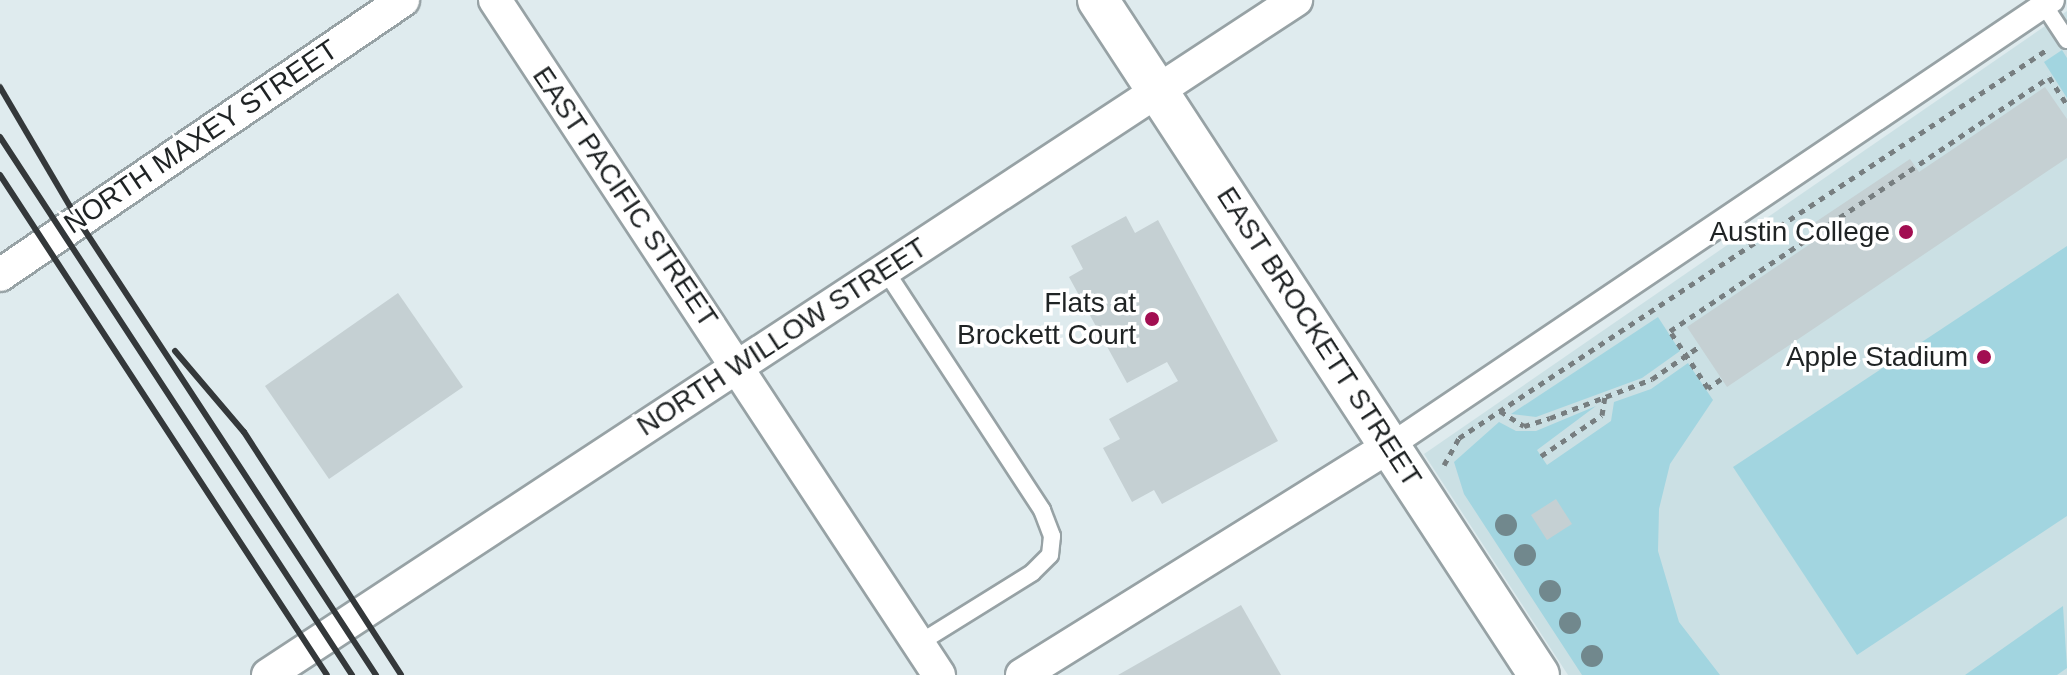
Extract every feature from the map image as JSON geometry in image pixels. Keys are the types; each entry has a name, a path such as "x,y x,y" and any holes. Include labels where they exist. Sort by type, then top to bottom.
{"street":[{"name":"NORTH MAXEY STREET","path":"0,275 403,0"},
{"name":"EAST PACIFIC STREET","path":"495,0 939,675"},
{"name":"EAST BROCKETT STREET","path":"1098,0 1539,675"},
{"name":"NORTH WILLOW STREET","path":"268,675 1296,0"},
{"path":"1022,675 1390,446 2048,3"}],"lane":[{"path":"2048,3 2066,39"},
{"path":"885,270 1042,510 1052,536 1050,555 1032,573 918,644"}],"path":[{"path":"1446,473 1447,451 1500,411 2066,39"},
{"path":"1721,379 1708,388 1670,331 2049,77 2067,105"},
{"path":"1500,411 1524,426 1652,379 1700,346"},
{"path":"1541,456 1602,415 1605,397"}],"shaded area":[{"name":"Austin College","path":"2067,11 2067,675 1568,675 1424,454"},
{"path":"2062,50 2067,58 2067,98 2044,62"},
{"name":"Apple Stadium","path":"2067,246 2067,516 1857,655 1733,467"},
{"path":"1658,317 1680,351 1642,378 1536,417 1511,414"},
{"path":"1688,363 1713,400 1670,464 1659,509 1658,551 1679,622 1720,675 1582,675 1464,494 1454,462 1499,422 1516,431 1536,431 1596,406 1537,450 1547,465 1611,421 1614,402 1651,389"},
{"path":"2063,606 2067,668 2057,675 1965,675"}],"building":[{"path":"2045,87 2067,119 2067,158 1727,387 1687,327 1819,238 1811,225 1910,159 1919,172"},
{"name":"Flats at Brockett Court","path":"1126,216 1135,233 1158,220 1278,441 1162,504 1154,490 1132,502 1103,448 1120,439 1109,419 1178,381 1167,362 1127,383 1069,277 1083,269 1071,246"},
{"path":"398,293 463,387 329,479 265,386"},
{"path":"1556,499 1572,524 1547,540 1531,515"},
{"path":"1241,605 1281,675 1118,675"}],"railway":[{"path":"0,87 78,220 376,675"},
{"path":"0,137 352,675"},
{"path":"0,175 327,675"},
{"path":"175,351 244,432 401,675"}],"place":[{"name":"Austin College","path":"1906,232"},
{"name":"Flats at Brockett Court","path":"1152,319"},
{"name":"Apple Stadium","path":"1984,357"}]}
